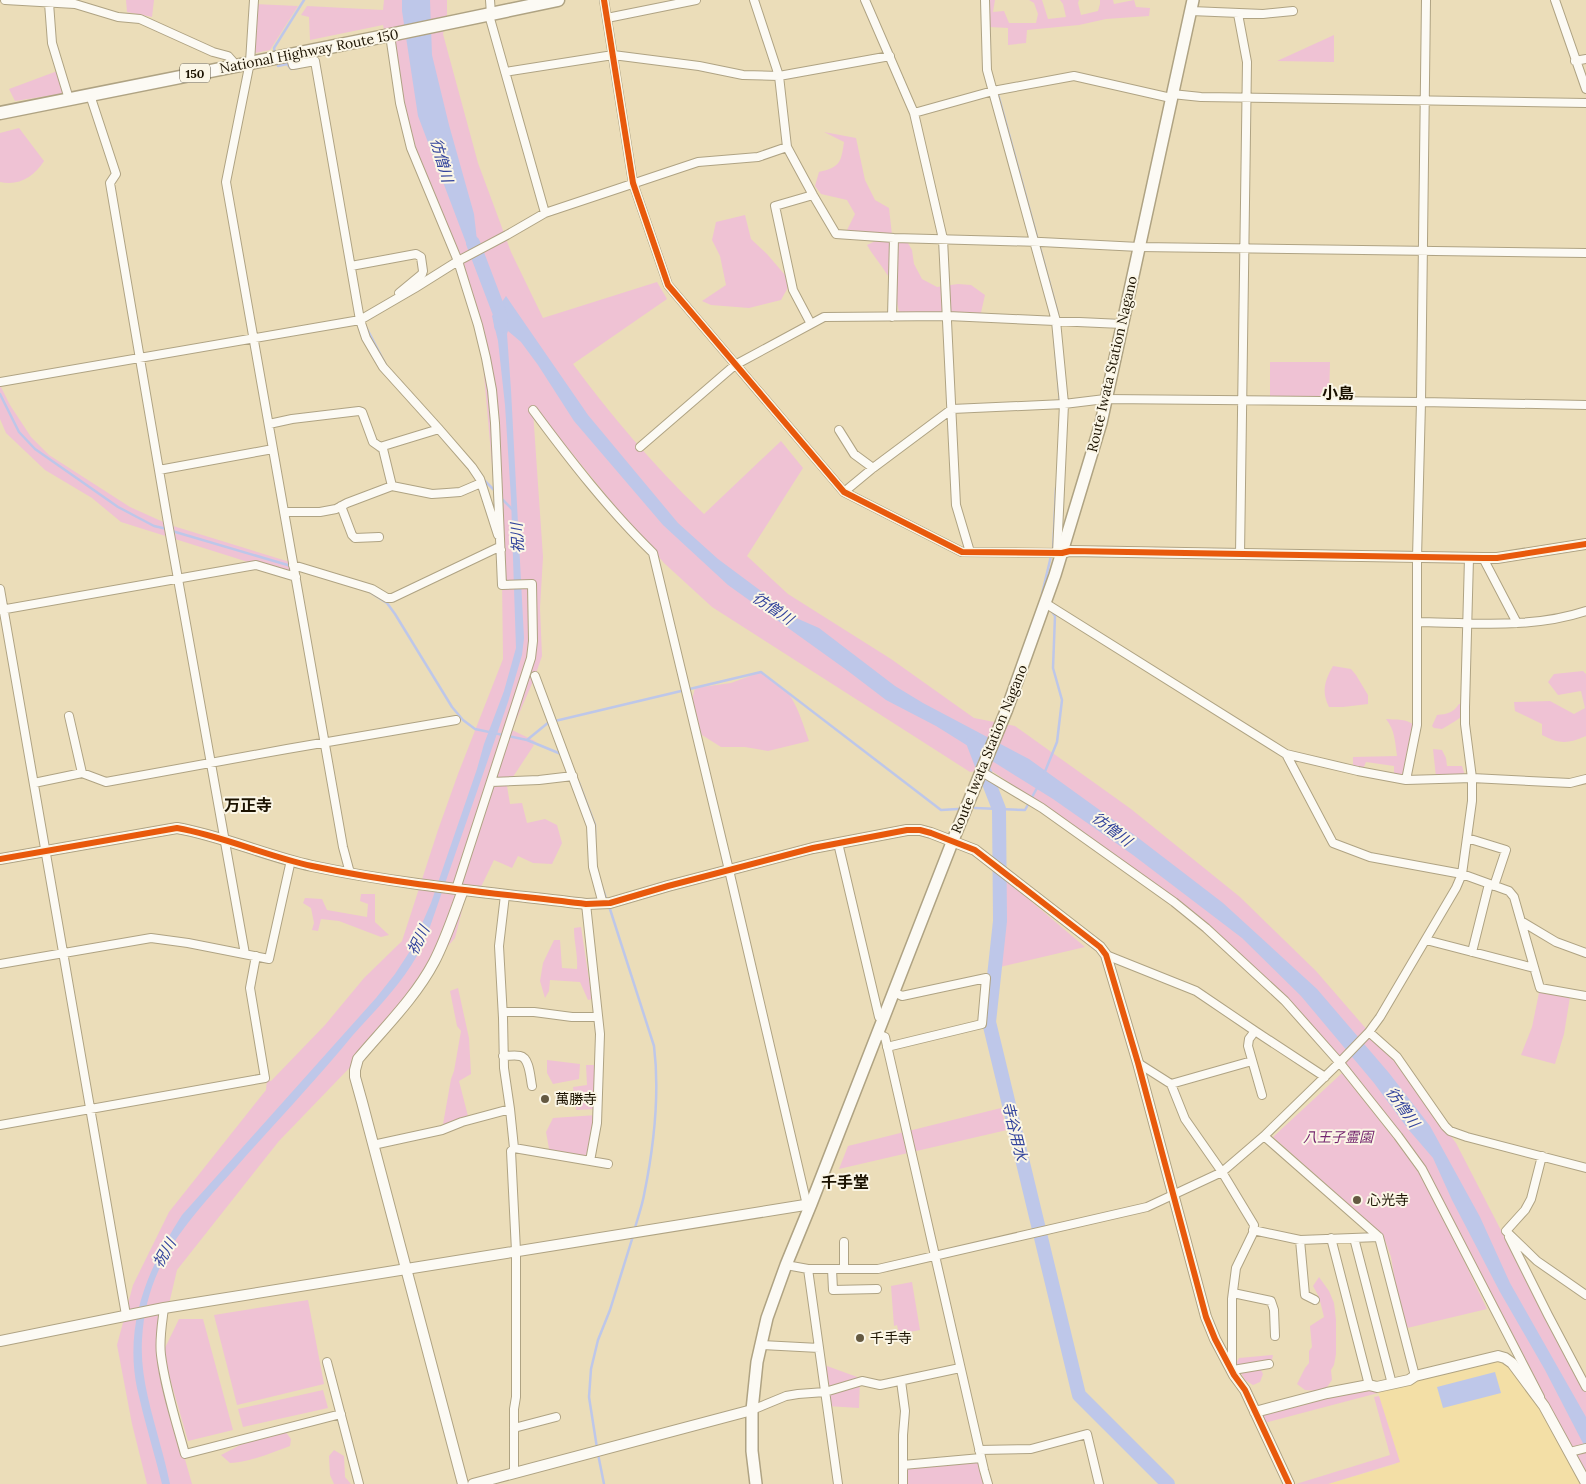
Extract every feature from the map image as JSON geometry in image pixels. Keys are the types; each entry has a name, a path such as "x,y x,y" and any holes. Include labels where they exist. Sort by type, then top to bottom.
{"highway":[{"name":"National Highway Route 150","path":"0,112 558,0"}],"main road":[{"name":"Route Iwata Station Nagano","path":"756,1484 752,1451 752,1410 760,1345 786,1265 809,1204 999,729 1045,603 1101,423 1192,6"}],"street":[{"path":"5,0 49,3 75,2 118,17 140,19 213,52 228,56 236,65"},
{"path":"254,0 250,62 226,182 342,847 350,873"},
{"path":"490,0 490,14 545,213"},
{"path":"604,0 633,183 668,285 844,492 962,552 1497,558 1586,544"},
{"path":"607,18 696,0"},
{"path":"754,0 779,76 787,147 836,234 894,238 1139,247 1586,253"},
{"path":"865,0 914,113 943,239 956,505 970,552"},
{"path":"985,0 987,70 1037,242 1056,321 1064,404 1060,553"},
{"path":"1406,780 1417,725 1416,622 1426,0"},
{"path":"1555,0 1586,89"},
{"path":"49,3 52,43 69,99"},
{"path":"1192,6 1238,14 1293,11"},
{"path":"1238,14 1247,62 1240,554"},
{"path":"390,35 400,103 411,148 458,261 478,325 492,390 502,585 532,584 533,641 530,658 456,889 441,947 411,998 358,1059 355,1070 463,1484"},
{"path":"290,54 293,65 315,61 366,338 383,367 472,467 482,483 501,549"},
{"path":"505,72 613,55 699,66 744,75 779,76 890,56"},
{"path":"1575,61 1586,59"},
{"path":"914,113 992,89 1074,76 1172,96 1586,103"},
{"path":"90,94 116,174 110,183 245,954"},
{"path":"0,382 254,339 362,318 458,261 545,213 698,162 758,157 787,147"},
{"path":"811,324 793,290 775,206 813,195"},
{"path":"892,317 894,238"},
{"path":"353,266 416,254 421,257 422,274 394,300"},
{"path":"640,446 735,365 824,317 948,316 1122,324"},
{"path":"844,492 952,409 1064,404 1105,399 1421,402 1586,406"},
{"path":"0,1341 160,1309 809,1204 653,553 606,503 565,454 533,410"},
{"path":"269,424 292,418 362,412 374,442 383,449 392,486"},
{"path":"380,447 440,430"},
{"path":"838,430 854,454 873,468"},
{"path":"160,470 274,449"},
{"path":"284,512 320,512 336,509 392,486 432,494 447,494 460,492 482,483"},
{"path":"341,506 352,535 355,538 379,537"},
{"path":"294,564 372,589 387,598 392,598 497,548 501,549"},
{"path":"786,1265 808,1269 878,1269 1147,1207 1222,1172 1264,1136 1341,1061 1369,1032 1380,1017 1456,888 1462,874 1472,801 1472,778 1466,724 1469,558"},
{"path":"1483,558 1516,623"},
{"path":"2,610 256,564 296,577"},
{"path":"0,589 2,610 46,851 126,1315"},
{"path":"1045,603 1286,754 1406,780 1472,778 1570,783 1586,779"},
{"path":"1416,622 1516,623 1534,622 1585,613"},
{"path":"535,676 591,826 593,867 603,904"},
{"path":"69,716 82,773"},
{"path":"34,784 82,773 106,782 456,720"},
{"path":"1286,754 1333,843 1370,857 1462,874 1509,891 1514,897 1540,988 1586,996"},
{"path":"982,772 1042,808 1174,902 1206,928 1279,994 1341,1061 1422,1169 1537,1389 1544,1406 1586,1483"},
{"path":"491,782 540,780 573,776"},
{"path":"0,859 177,828 291,860 393,882 586,904 603,904 813,848 907,830 920,830 953,840 975,850 1100,947 1106,955 1138,1063 1206,1317 1234,1375 1255,1412 1289,1484"},
{"path":"1467,838 1506,850 1492,885 1472,952"},
{"path":"838,843 879,1017 884,1019"},
{"path":"0,964 151,938 188,942 269,958 291,860"},
{"path":"505,895 499,946 503,1012 503,1056 514,1148 512,1151 516,1251 514,1473"},
{"path":"586,904 600,1043 597,1123 590,1161"},
{"path":"1521,921 1556,942 1586,953"},
{"path":"1426,940 1534,968"},
{"path":"1106,955 1196,990 1325,1077"},
{"path":"0,1125 265,1078 250,988 256,956"},
{"path":"887,1046 982,1024 986,978 902,996 894,992"},
{"path":"503,1012 534,1012 572,1017 598,1017"},
{"path":"1255,1031 1249,1039 1248,1046 1262,1095"},
{"path":"1369,1032 1397,1057 1450,1131 1586,1168"},
{"path":"878,1034 885,1037 988,1484"},
{"path":"503,1056 524,1057 527,1062 532,1086"},
{"path":"1171,1084 1252,1061"},
{"path":"1138,1063 1171,1084 1184,1119 1222,1172 1254,1225 1253,1233 1236,1268 1233,1293 1232,1370"},
{"path":"374,1145 442,1130 462,1122 510,1109"},
{"path":"1264,1136 1379,1237 1415,1376"},
{"path":"514,1148 608,1164"},
{"path":"1506,1231 1525,1210 1531,1199 1542,1156"},
{"path":"1254,1230 1300,1240 1379,1237"},
{"path":"1506,1231 1537,1261 1586,1295"},
{"path":"1506,1231 1586,1386"},
{"path":"1331,1238 1369,1385"},
{"path":"1354,1238 1392,1384"},
{"path":"1300,1240 1305,1295 1315,1300"},
{"path":"844,1242 844,1269"},
{"path":"808,1269 838,1484"},
{"path":"832,1269 833,1290 877,1288"},
{"path":"1233,1293 1271,1301 1274,1310 1275,1336"},
{"path":"160,1309 160,1354 165,1381 185,1454 341,1414"},
{"path":"760,1345 819,1348"},
{"path":"1255,1412 1327,1393 1369,1385 1377,1387 1392,1384 1409,1380 1415,1376 1498,1356 1512,1363 1544,1406"},
{"path":"327,1362 360,1484"},
{"path":"1232,1370 1269,1364"},
{"path":"473,1484 752,1410 786,1396 825,1392 862,1382 880,1385 960,1368"},
{"path":"900,1381 905,1411 903,1484"},
{"path":"514,1428 556,1417"},
{"path":"903,1465 1031,1449 1087,1434 1099,1484"},
{"path":"1570,1452 1586,1448"}],"shaded area":[{"path":"1498,1356 1530,1387 1584,1484 1328,1484 1396,1464 1377,1387"}],"green space":[{"path":"126,0 154,0 152,17 127,12"},
{"name":"八王子霊園","path":"384,0 447,0 447,14 443,34 478,163 511,252 543,318 657,282 667,299 573,364 619,423 669,479 704,514 781,441 803,468 747,556 788,594 891,659 974,718 1015,726 1131,809 1240,897 1316,971 1395,1062 1456,1143 1557,1339 1586,1390 1586,1477 1428,1185 1487,1309 1403,1329 1391,1257 1383,1235 1273,1137 1342,1073 1408,1156 1360,1086 1290,1007 1206,928 1093,839 989,769 970,772 712,607 664,563 618,510 541,415 533,411 543,557 540,608 542,656 512,730 537,742 528,740 534,745 507,786 510,804 522,803 527,823 545,819 557,825 562,843 552,864 533,863 518,856 512,868 494,860 480,889 467,891 455,938 358,1059 279,1141 177,1270 161,1338 163,1352 179,1319 203,1319 233,1430 188,1441 164,1358 170,1407 192,1484 147,1484 132,1424 117,1345 133,1285 169,1212 266,1090 267,1080 271,1081 325,1025 364,978 402,941 458,774 503,659 502,578 479,318 404,121 383,25 310,40 309,17 301,15 307,6 383,10"},
{"path":"990,0 995,0 993,12 1004,11 1009,23 1036,23 1038,14 1034,3 1029,0 1042,0 1048,19 1066,17 1060,0 1079,0 1081,15 1098,11 1100,0 1113,0 1114,4 1134,0 1136,7 1150,8 1149,16 1106,19 1079,25 1027,30 1026,43 1008,45 1008,28 990,27"},
{"path":"254,4 298,6 270,50 251,54"},
{"path":"1334,35 1334,62 1277,61"},
{"path":"60,70 67,93 15,101 9,89"},
{"path":"19,128 44,161 36,172 25,179 13,183 0,182 0,133"},
{"path":"824,132 856,138 865,180 875,200 889,208 892,235 845,234 855,214 847,200 821,194 815,186 819,172 835,166 840,159 843,149 844,142"},
{"path":"745,215 751,239 791,282 781,300 749,308 711,305 702,301 726,285 720,256 712,240 716,222"},
{"path":"884,237 905,238 912,250 914,264 922,279 937,287 958,284 971,285 985,295 980,317 911,316 899,312 892,283 867,245"},
{"path":"1270,362 1330,362 1329,399 1270,397"},
{"path":"0,385 10,405 31,437 49,455 130,507 170,525 293,563 296,577 121,522 92,498 45,470 6,433 0,419"},
{"path":"1333,666 1351,669 1368,695 1368,704 1329,707 1325,696 1325,686"},
{"path":"1583,671 1586,674 1586,736 1569,742 1554,740 1542,735 1542,724 1515,711 1514,702 1550,701 1574,714 1585,708 1581,691 1558,695 1548,682 1554,674"},
{"path":"761,672 789,694 798,711 809,741 768,751 745,747 721,747 702,735 690,708 695,688 731,683"},
{"path":"1459,704 1463,704 1465,713 1460,718 1442,729 1432,726 1437,715 1450,712"},
{"path":"1386,719 1405,721 1415,726 1405,776 1394,775 1394,766 1366,762 1363,769 1353,766 1353,757 1397,756 1393,732"},
{"path":"1433,749 1442,750 1447,766 1462,766 1465,776 1436,777"},
{"path":"1006,880 1085,947 1000,967"},
{"path":"361,894 375,894 375,922 389,935 381,937 339,921 321,919 318,931 312,930 314,923 311,908 303,903 305,898 322,899 327,910 367,917 368,904 360,901"},
{"path":"581,927 592,999 588,1000 580,982 550,980 549,991 545,998 540,981 543,963 554,940 560,940 562,968 577,969 574,928"},
{"path":"458,988 469,1038 471,1074 459,1081 469,1120 442,1130 461,1031 457,1026 450,991"},
{"path":"1540,988 1570,997 1564,1034 1555,1064 1521,1055 1532,1027"},
{"path":"547,1060 580,1064 579,1079 553,1084 547,1073"},
{"path":"586,1065 599,1065 597,1109 576,1110 573,1087 587,1085"},
{"path":"1001,1108 1007,1130 839,1169 848,1146"},
{"path":"597,1115 590,1161 550,1154 546,1132 553,1118"},
{"path":"1319,1277 1329,1291 1334,1303 1336,1354 1331,1370 1332,1380 1327,1387 1318,1391 1305,1390 1297,1384 1309,1363 1309,1351 1312,1347 1310,1326 1324,1317 1319,1297 1313,1286"},
{"path":"912,1282 920,1330 899,1334 897,1325 894,1326 891,1286"},
{"path":"308,1300 324,1384 237,1405 214,1315"},
{"path":"1273,1355 1272,1360 1259,1366 1263,1374 1260,1382 1253,1385 1245,1380 1236,1364 1239,1358"},
{"path":"821,1365 860,1378 859,1408 827,1406 825,1392 855,1383 826,1387"},
{"path":"1377,1387 1378,1393 1261,1424 1255,1412"},
{"path":"323,1390 328,1408 243,1427 238,1409"},
{"path":"1379,1396 1400,1462 1328,1484 1296,1484 1390,1455 1374,1397"},
{"path":"285,1431 291,1439 290,1446 237,1463 230,1463 221,1455 244,1443"},
{"path":"334,1450 344,1456 345,1477 351,1484 334,1484 330,1475 329,1456"},
{"path":"981,1458 989,1484 903,1484 903,1465"}],"water":[{"path":"402,0 430,0 432,55 474,214 482,285 418,116 402,11"},
{"name":"祝川","path":"506,296 588,415 678,523 718,559 765,594 787,614 819,628 895,686 923,703 1029,759 1137,837 1223,903 1317,989 1389,1073 1430,1126 1480,1217 1510,1283 1586,1417 1586,1449 1545,1370 1500,1292 1452,1200 1433,1158 1408,1129 1374,1083 1301,996 1242,938 1133,855 1053,799 936,726 886,700 728,585 663,525 574,421 538,365 521,342 508,331 524,638 522,655 508,702 432,921 423,943 408,970 382,1004 187,1224 161,1265 145,1312 142,1353 147,1392 170,1484 162,1484 137,1388 134,1364 134,1341 137,1319 149,1276 182,1215 376,998 410,951 431,903 484,744 504,691 516,648 511,498 505,405 498,341 492,316"},
{"path":"1495,1372 1501,1393 1443,1408 1437,1387"}],"waterway":[{"path":"275,53 274,48 304,0"},
{"path":"277,61 278,66 287,64 291,69 297,68"},
{"path":"998,94 1058,314 1057,317"},
{"name":"彷僧川","path":"473,243 500,314 501,326"},
{"path":"1053,324 1060,403"},
{"path":"365,325 387,367"},
{"path":"0,394 19,432 35,449 118,507 154,526 167,529"},
{"path":"483,479 497,493"},
{"path":"1053,550 1056,488"},
{"path":"500,497 512,509"},
{"path":"172,531 291,566"},
{"path":"1042,594 1051,556"},
{"path":"368,591 387,603 452,707 463,720 475,729 527,740 561,754"},
{"path":"1044,774 1057,742 1062,700 1053,668 1055,616 1051,610"},
{"path":"555,721 761,672 941,810 958,809"},
{"path":"527,740 549,722"},
{"name":"寺谷用水","path":"973,742 999,809 1000,921 989,1022 1079,1395 1168,1484"},
{"path":"579,783 595,825 595,840"},
{"path":"975,808 1025,810 1037,788"},
{"path":"602,887 607,901"},
{"path":"609,906 654,1046 656,1064 656,1102 653,1139 648,1177 635,1228"},
{"path":"597,1448 589,1397 591,1369 598,1340 610,1310 633,1236"},
{"path":"598,1454 604,1484"}],"cycle path":[{"path":"604,0 633,183 668,285 844,492 962,552 1062,553 1070,551 1497,558 1586,544"},
{"path":"0,859 177,828 211,836 295,862 346,873 448,888 586,904 610,903 813,848 907,830 920,830 931,833 975,850 1100,947 1106,955 1138,1063 1206,1317 1234,1375 1245,1390 1289,1484"}],"place":[{"name":"萬勝寺","path":"545,1099"},
{"name":"心光寺","path":"1357,1200"},
{"name":"千手寺","path":"860,1338"}],"district":[{"name":"小島","path":"1338,393"},
{"name":"万正寺","path":"248,805"},
{"name":"千手堂","path":"845,1182"}]}
